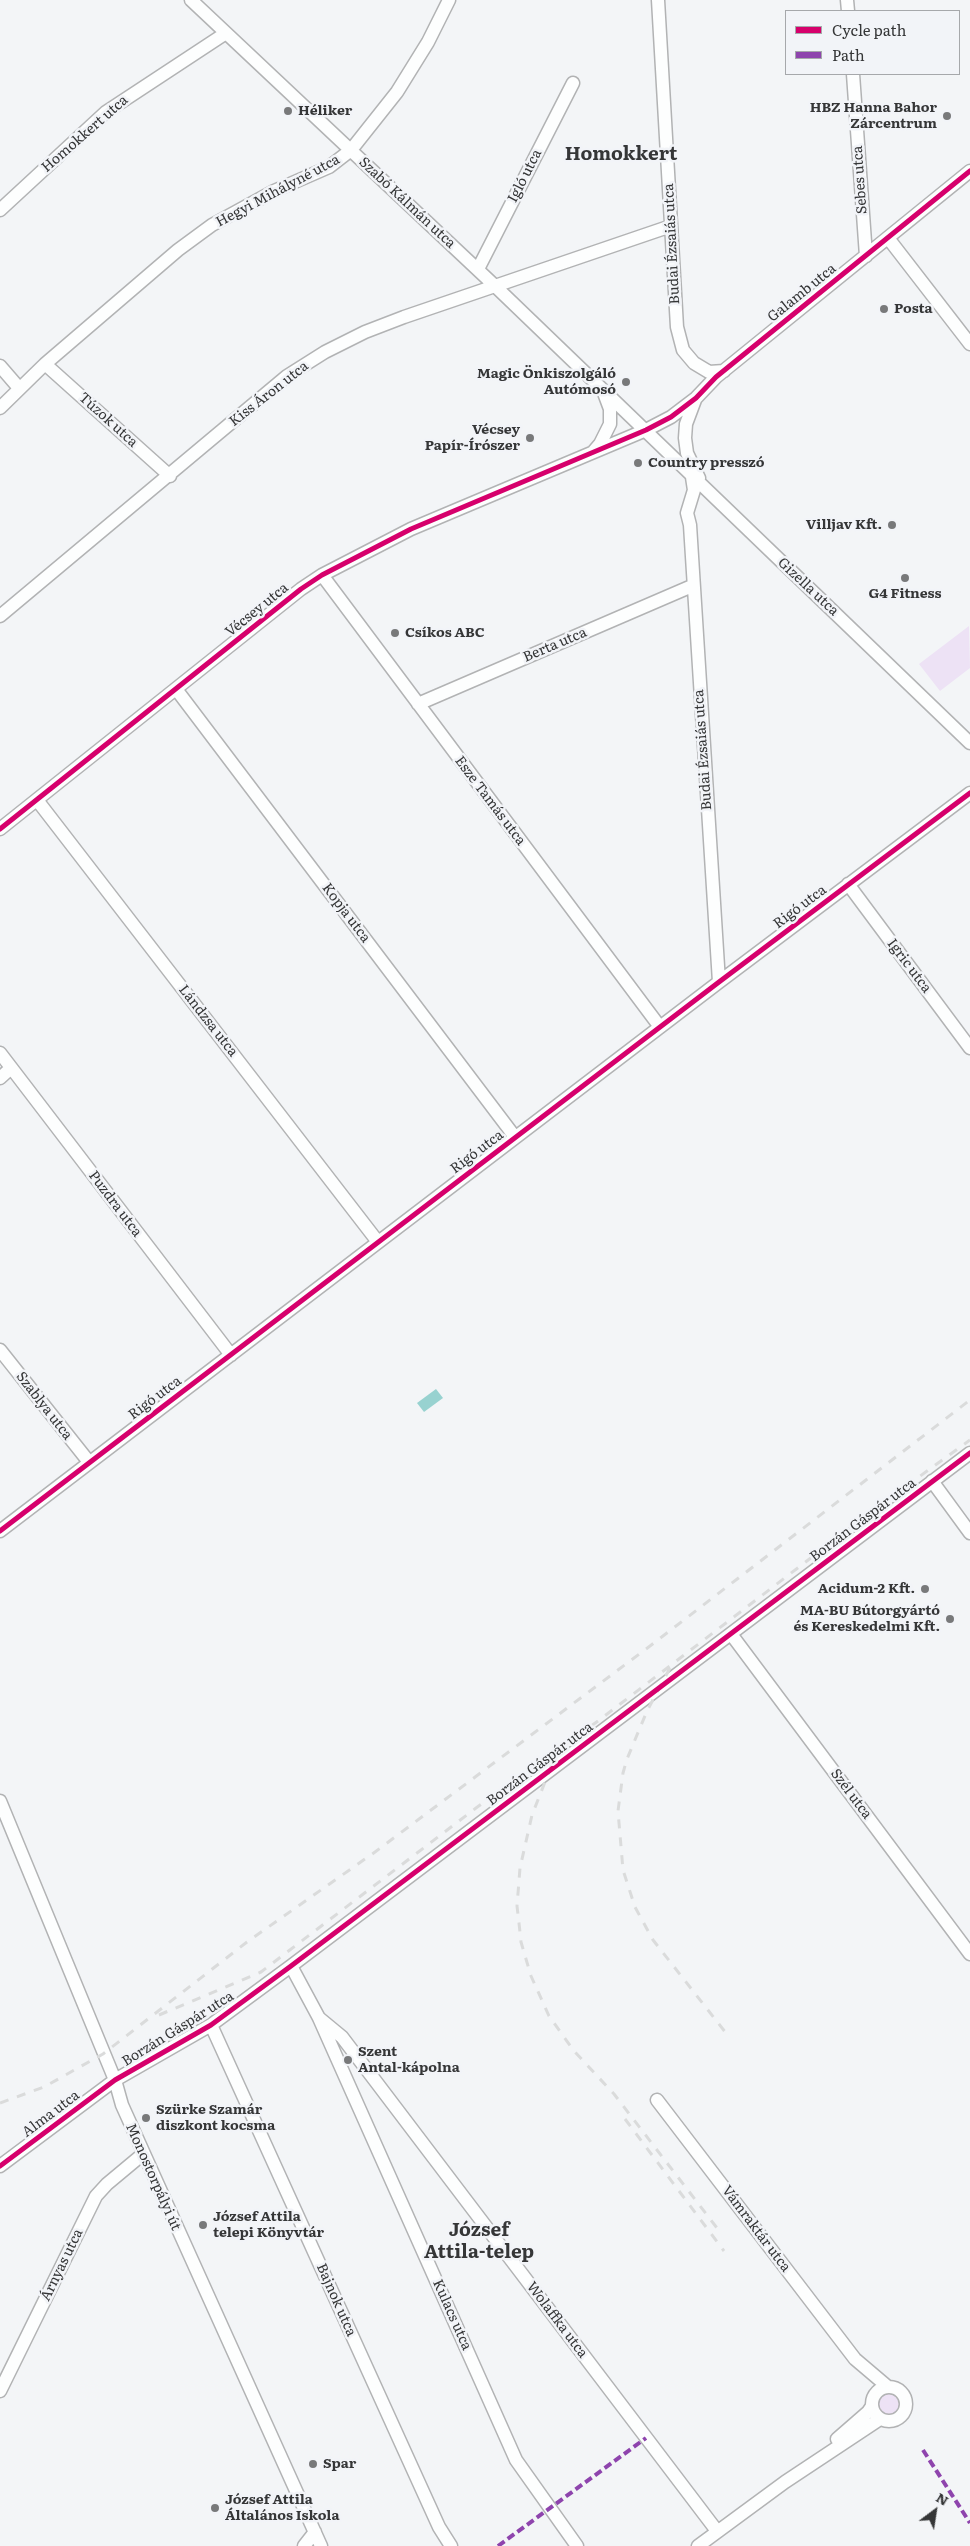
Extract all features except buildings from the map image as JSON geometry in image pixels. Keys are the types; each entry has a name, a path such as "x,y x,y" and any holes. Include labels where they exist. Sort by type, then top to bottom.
{"street":[{"name":"Szabó Kálmán utca","path":"191,0 478,269 646,430"},
{"name":"Hegyi Mihályné utca","path":"0,408 45,364 178,250 212,225 274,191 329,167 351,150 397,92 428,42 449,0"},
{"name":"Budai Ézsaiás utca","path":"658,0 677,327 683,350 694,363 702,378 698,396 686,424 685,438 687,453 709,493"},
{"name":"Homokkert utca","path":"0,210 106,112 226,33"},
{"name":"Sebes utca","path":"853,75 866,256"},
{"name":"Igló utca","path":"478,269 573,83"},
{"name":"Galamb utca","path":"646,430 671,417 698,396 724,371 970,171"},
{"name":"Kiss Áron utca","path":"0,616 170,476 287,376 325,352 365,332 404,317 671,226"},
{"path":"888,238 970,344"},
{"path":"694,363 710,372 724,371"},
{"name":"Túzok utca","path":"45,364 170,476"},
{"path":"0,366 19,388"},
{"name":"Szabó Kálmán utca","path":"592,453 600,444 610,424 610,409 600,386"},
{"name":"Vécsey utca","path":"0,829 302,589 322,576 411,529 646,430"},
{"name":"Gizella utca","path":"646,430 709,493 970,743"},
{"name":"Budai Ézsaiás utca","path":"692,476 694,490 687,507 719,982"},
{"path":"689,518 692,509 709,493"},
{"name":"Esze Tamás utca","path":"322,576 660,1027"},
{"name":"Berta utca","path":"418,704 692,586"},
{"name":"Kopja utca","path":"176,689 515,1137"},
{"name":"Rigó utca","path":"0,1530 848,884 970,794"},
{"name":"Lándzsa utca","path":"37,800 378,1242"},
{"name":"Igric utca","path":"848,884 970,1048"},
{"name":"Puzdra utca","path":"0,1053 231,1355"},
{"path":"0,1078 12,1068"},
{"name":"Szablya utca","path":"0,1350 88,1462"},
{"name":"Borzán Gáspár utca","path":"115,2080 211,2024 291,1966 970,1453"},
{"path":"932,1481 970,1533"},
{"name":"Szél utca","path":"731,1634 970,1954"},
{"name":"Monostorpályi út","path":"0,1801 115,2080 122,2105 143,2154 321,2546"},
{"name":"Kulacs utca","path":"291,1966 319,2018 516,2460 577,2546"},
{"name":"Wolaffka utca","path":"319,2018 342,2037 718,2531"},
{"name":"Bajnok utca","path":"211,2024 439,2527 450,2546"},
{"name":"Alma utca","path":"0,2166 115,2080"},
{"name":"Vámraktár utca","path":"656,2100 855,2358 871,2389 872,2403"},
{"name":"Árnyas utca","path":"0,2391 96,2196 120,2171 143,2154"},
{"name":"Vámraktár utca","path":"855,2358 888,2387"},
{"path":"785,2482 868,2412 872,2403 881,2389 888,2387 900,2391 906,2406 896,2419 886,2421 876,2416 872,2403"},
{"path":"698,2546 785,2482 880,2419"},
{"path":"304,2546 315,2532"}],"shaded area":[{"path":"969,626 970,668 940,691 919,664"},
{"path":"889,2392 897,2396 901,2404 897,2412 889,2416 881,2412 877,2404 881,2396"}],"water":[{"path":"436,1389 443,1398 424,1412 417,1403"}],"railway":[{"path":"0,2103 44,2087 103,2054 247,1942 375,1852 650,1646 970,1400"},
{"path":"159,2015 261,1972 476,1808 598,1721 876,1508 970,1440"},
{"path":"670,1668 647,1711 623,1773 618,1811 623,1870 635,1907 653,1940 726,2033"},
{"path":"558,1749 532,1815 520,1868 517,1906 521,1942 531,1976 549,2016 574,2051 614,2094 717,2228"},
{"path":"625,2119 724,2251"}],"marked path":[{"path":"498,2546 646,2438"},
{"path":"923,2450 970,2523"}],"cycle path":[{"path":"0,829 301,589 322,575 411,529 646,430 671,417 696,398 716,377 970,171"},
{"path":"0,1531 719,982 970,793"},
{"path":"0,2166 115,2080 211,2025 970,1453"}],"place":[{"name":"Héliker","path":"288,111"},
{"name":"HBZ Hanna Bahor Zárcentrum","path":"947,116"},
{"name":"Posta","path":"884,309"},
{"name":"Magic Önkiszolgáló Autómosó","path":"626,382"},
{"name":"Vécsey Papír-Írószer","path":"530,438"},
{"name":"Country presszó","path":"638,463"},
{"name":"Villjav Kft.","path":"892,525"},
{"name":"G4 Fitness","path":"905,578"},
{"name":"Csíkos ABC","path":"395,633"},
{"name":"Acidum-2 Kft.","path":"925,1589"},
{"name":"MA-BU Bútorgyártó és Kereskedelmi Kft.","path":"950,1619"},
{"name":"Szent Antal-kápolna","path":"348,2060"},
{"name":"Szürke Szamár diszkont kocsma","path":"146,2118"},
{"name":"József Attila telepi Könyvtár","path":"203,2225"},
{"name":"Spar","path":"313,2464"},
{"name":"József Attila Általános Iskola","path":"215,2508"}],"district":[{"name":"Homokkert","path":"621,154"},
{"name":"József Attila-telep","path":"479,2241"}]}
